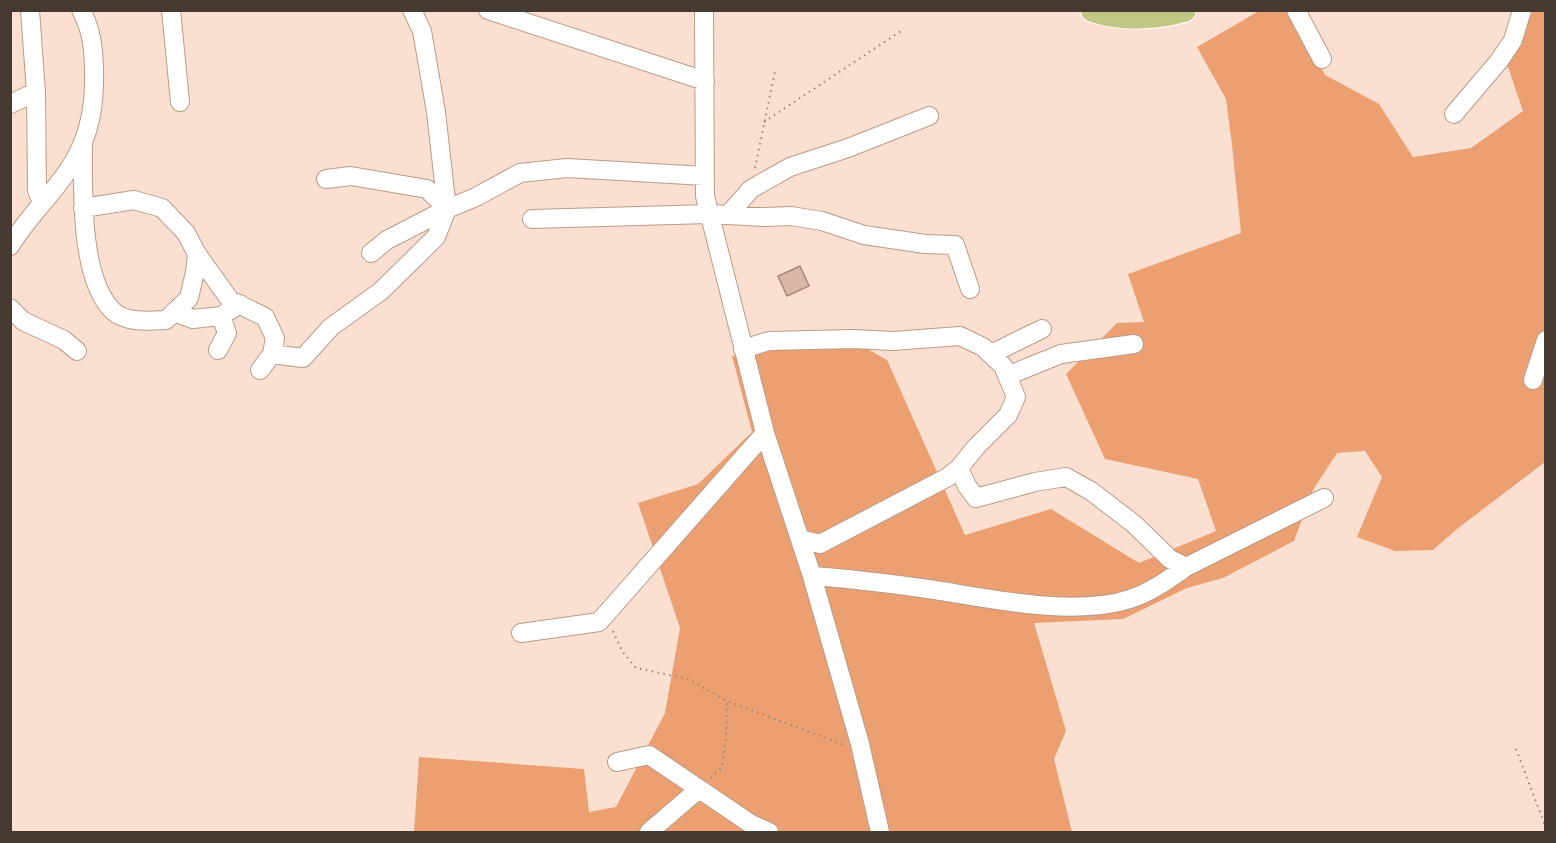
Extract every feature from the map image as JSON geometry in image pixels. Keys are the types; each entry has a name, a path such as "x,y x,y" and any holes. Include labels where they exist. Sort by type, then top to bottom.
{"main road":[{"path":"1093,10 1131,17 1157,17 1184,10"}],"street":[{"path":"30,10 36,92 37,190 42,203"},
{"path":"10,246 70,168 87,134 95,86 94,50 87,21 81,10"},
{"path":"171,10 180,102"},
{"path":"273,354 303,358 331,327 381,291 436,237 447,209 436,112 422,31 412,10"},
{"path":"488,10 705,81"},
{"path":"704,10 705,196 765,433 813,576 862,752 880,832"},
{"path":"1296,10 1322,59"},
{"path":"1454,114 1513,40 1522,10"},
{"path":"10,104 36,92"},
{"path":"728,215 751,189 790,167 848,148 929,116"},
{"path":"83,142 82,208 94,283 114,312 138,321 166,320 189,298 197,254"},
{"path":"371,253 387,240 520,173 567,168 705,176"},
{"path":"326,179 351,176 427,189 447,209"},
{"path":"82,208 134,200 162,208 186,233 197,254 230,300 265,317 275,338 273,354 260,370"},
{"path":"532,219 709,214 766,218 791,216 822,221 864,236 925,244 955,244 970,289"},
{"path":"174,312 193,319 221,316 240,304"},
{"path":"10,308 23,321 64,340 77,351"},
{"path":"218,350 227,333 221,316"},
{"path":"991,354 1042,330"},
{"path":"743,349 769,341 853,339 893,341 960,336 983,347 1003,366 1016,397 1008,415 948,477 820,544 800,539"},
{"path":"1533,380 1545,340"},
{"path":"1007,376 1061,354 1134,344"},
{"path":"521,633 599,622 765,433"},
{"path":"958,468 976,498 1035,482 1066,477 1091,491 1134,524 1170,559 1186,567"},
{"path":"813,576 871,581 1055,606 1091,606 1130,599 1168,580 1186,567 1324,498"},
{"path":"616,762 649,755 751,824 769,832"},
{"path":"649,832 699,789"}],"path":[{"path":"764,122 904,29"},
{"path":"751,189 775,71"},
{"path":"606,615 622,651 636,668 688,679 727,701 862,752"},
{"path":"699,789 722,767 727,701"},
{"path":"1516,749 1545,828"}],"shaded area":[{"path":"1259,11 1292,11 1325,75 1379,104 1413,157 1471,148 1523,111 1507,64 1533,11 1545,11 1545,462 1433,550 1395,551 1357,537 1382,477 1365,451 1337,453 1313,490 1294,541 1223,578 1187,588 1123,619 1034,623 1066,731 1054,759 1072,832 414,832 419,757 584,769 589,812 616,807 665,713 680,628 638,503 698,484 752,432 732,356 772,348 860,345 887,360 965,535 1051,509 1139,563 1216,531 1198,479 1105,459 1066,374 1117,323 1144,322 1128,274 1241,233 1226,99 1197,47"}],"building":[{"path":"800,266 809,286 787,296 778,276"}]}
